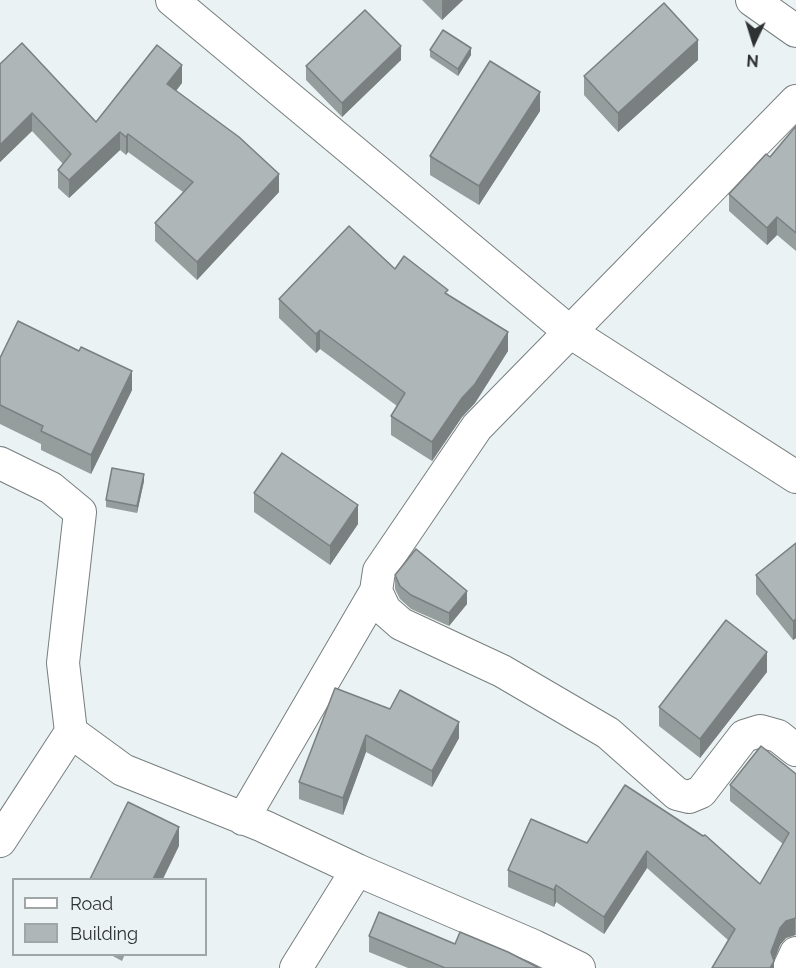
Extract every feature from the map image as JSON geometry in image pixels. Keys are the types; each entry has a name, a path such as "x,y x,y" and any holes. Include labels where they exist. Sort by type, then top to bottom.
{"street":[{"path":"172,0 570,332 796,477"},
{"path":"752,0 796,31"},
{"path":"243,819 376,591 379,571 477,427 796,100"},
{"path":"0,463 51,488 80,512 63,663 71,732 0,841"},
{"path":"376,591 385,610 401,624 502,671 608,734 677,794 689,796 701,792 744,736 760,731 778,736 796,750"},
{"path":"71,732 123,770 263,826 579,968"},
{"path":"296,968 357,870"},
{"path":"789,968 796,954"}],"building":[{"path":"664,3 698,40 618,113 584,76"},
{"path":"365,10 401,46 342,103 306,66"},
{"path":"443,30 471,48 458,69 430,50"},
{"path":"22,43 96,122 157,45 182,65 167,84 239,137 279,174 197,262 155,223 193,182 128,134 126,137 120,132 69,180 58,170 71,154 32,113 0,145 0,64"},
{"path":"490,61 540,92 479,186 430,156"},
{"path":"796,126 796,233 777,217 767,228 729,194 766,154 770,157"},
{"path":"349,226 395,269 404,256 448,290 445,293 508,332 475,384 462,398 432,442 391,416 405,393 320,330 316,334 279,299"},
{"path":"18,321 79,351 81,347 132,371 91,455 41,431 43,426 0,405 0,358"},
{"path":"282,453 358,505 330,546 254,493"},
{"path":"112,468 144,474 137,506 106,500"},
{"path":"796,543 796,619 793,621 756,575"},
{"path":"416,549 467,591 449,613 411,595 400,586 395,575"},
{"path":"726,620 767,652 700,739 659,707"},
{"path":"335,688 390,709 400,690 459,722 432,771 366,735 343,798 299,782"},
{"path":"761,746 796,774 796,918 786,921 780,928 771,952 774,961 770,968 712,968 735,929 647,851 604,917 556,885 554,890 508,870 531,819 587,843 625,785 703,836 705,835 760,884 789,833 730,785"},
{"path":"128,802 179,827 154,878 90,878"},
{"path":"379,912 455,944 460,932 539,968 445,968 369,936"}]}
